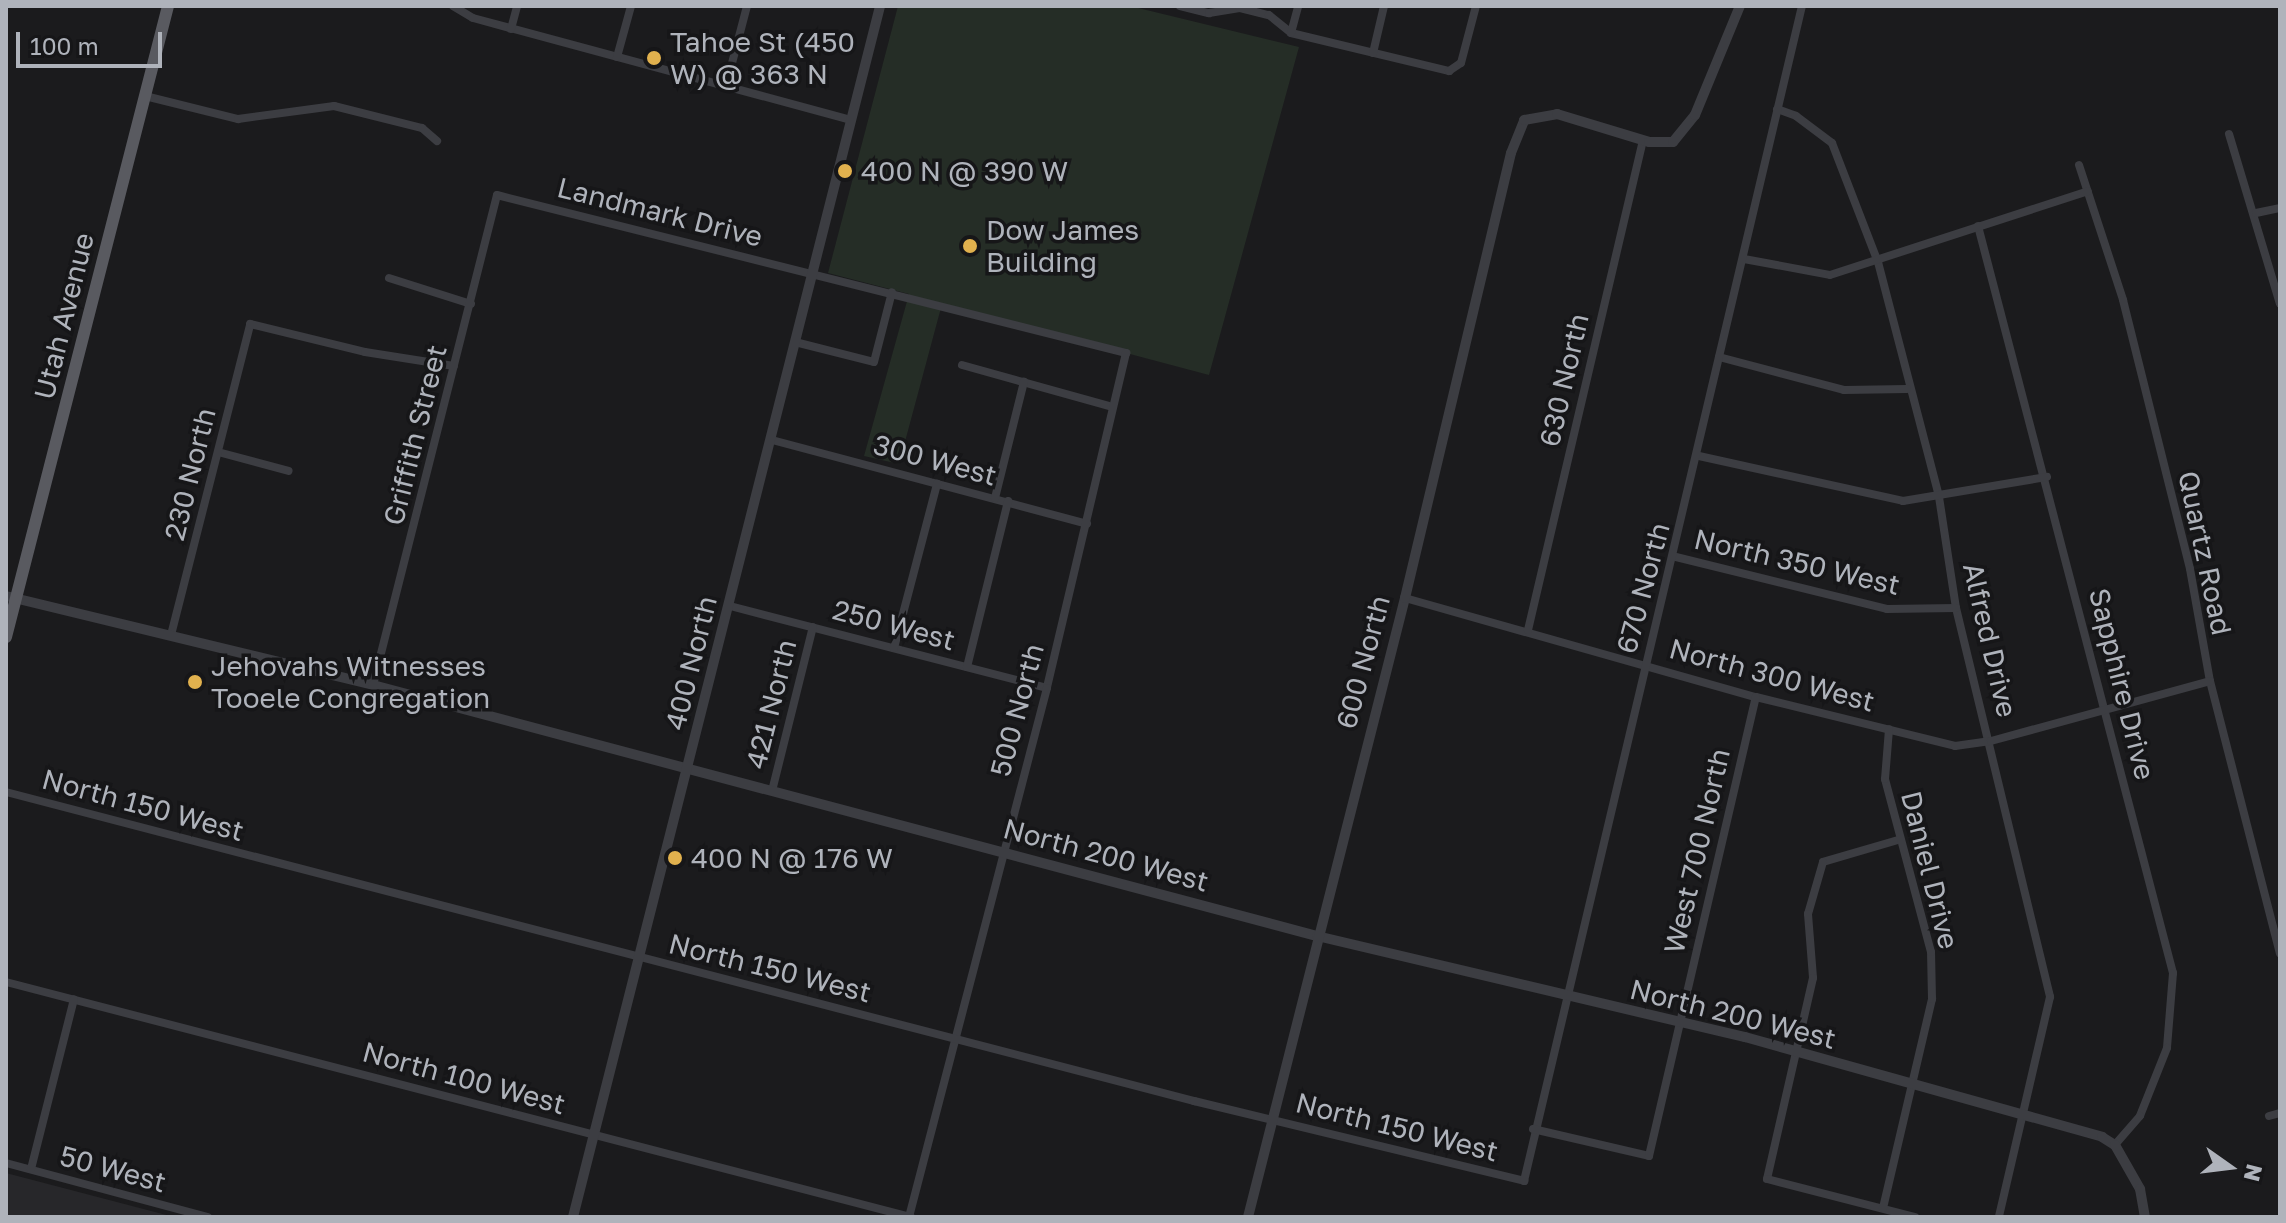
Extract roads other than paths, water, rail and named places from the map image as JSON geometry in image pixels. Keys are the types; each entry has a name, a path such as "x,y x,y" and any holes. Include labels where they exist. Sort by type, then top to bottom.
{"main road":[{"name":"Utah Avenue","path":"6,637 11,597 168,6"}],"street":[{"path":"453,6 473,18 511,29 851,120"},
{"path":"511,29 517,6"},
{"path":"617,57 631,6"},
{"path":"726,86 747,6"},
{"name":"400 North","path":"573,1217 689,770 880,6"},
{"path":"1180,6 1210,10 1240,8 1269,15 1291,33 1373,53 1456,68 1476,6"},
{"path":"1291,33 1298,6"},
{"path":"1373,53 1384,6"},
{"path":"1643,140 1673,142 1695,115 1740,6"},
{"name":"670 North","path":"1524,1181 1533,1129 1645,664 1676,557 1719,357 1802,6"},
{"path":"145,96 238,119 334,106 422,128 437,141"},
{"name":"Alfred Drive","path":"1777,109 1796,116 1832,143 1878,262 1907,389 1939,497 1956,608 1991,741 2050,997 1999,1217"},
{"name":"600 North","path":"1248,1217 1405,598 1511,153 1524,120 1557,114 1643,140"},
{"path":"2229,134 2256,213 2280,304"},
{"name":"630 North","path":"1528,630 1643,140"},
{"name":"Quartz Road","path":"2079,165 2127,313 2190,569 2210,681 2280,953"},
{"path":"1744,259 1830,275 1878,262 2088,191"},
{"name":"Landmark Drive","path":"497,195 1126,353"},
{"name":"Griffith Street","path":"373,685 497,195"},
{"path":"2256,213 2280,208"},
{"name":"Sapphire Drive","path":"1978,226 2047,477 2173,973 2174,1009 2154,1084 2140,1116 2115,1145"},
{"path":"389,278 471,304"},
{"path":"795,342 874,362 892,292"},
{"name":"230 North","path":"171,635 250,324 365,352 405,354 454,366"},
{"name":"500 North","path":"910,1217 1002,852 1047,688 1126,353"},
{"path":"1719,357 1844,390 1907,389"},
{"path":"962,365 1112,407"},
{"path":"995,498 1024,382"},
{"name":"300 West","path":"772,440 1087,524"},
{"path":"218,452 289,471"},
{"path":"1699,456 1850,493 1903,501 2047,477"},
{"path":"894,648 937,484"},
{"path":"967,667 1008,501"},
{"name":"North 350 West","path":"1676,557 1887,609 1956,608"},
{"name":"North 200 West","path":"11,597 373,685 1317,936 1797,1053 2024,1116 2115,1145"},
{"name":"North 300 West","path":"1405,598 1528,630 1756,697 1955,746 1991,741 2210,681"},
{"name":"250 West","path":"730,606 1047,688"},
{"name":"421 North","path":"772,791 813,627"},
{"name":"West 700 North","path":"1533,1129 1649,1156 1756,697"},
{"name":"Daniel Drive","path":"1883,1208 1932,999 1931,952 1898,840 1885,779 1889,729"},
{"name":"North 150 West","path":"6,792 639,958 1272,1120 1524,1181"},
{"path":"1898,840 1823,862 1808,914 1813,978 1767,1179 1915,1217"},
{"name":"North 100 West","path":"6,982 910,1217"},
{"path":"31,1169 74,999"},
{"path":"2269,1116 2280,1113"},
{"path":"2115,1145 2140,1189 2145,1217"},
{"name":"50 West","path":"6,1163 208,1217"}],"place":[{"name":"Tahoe St (450 W) @ 363 N","path":"654,58"},
{"name":"400 N @ 390 W","path":"845,171"},
{"name":"Dow James Building","path":"970,246"},
{"name":"Jehovahs Witnesses Tooele Congregation","path":"195,682"},
{"name":"400 N @ 176 W","path":"675,858"}]}
